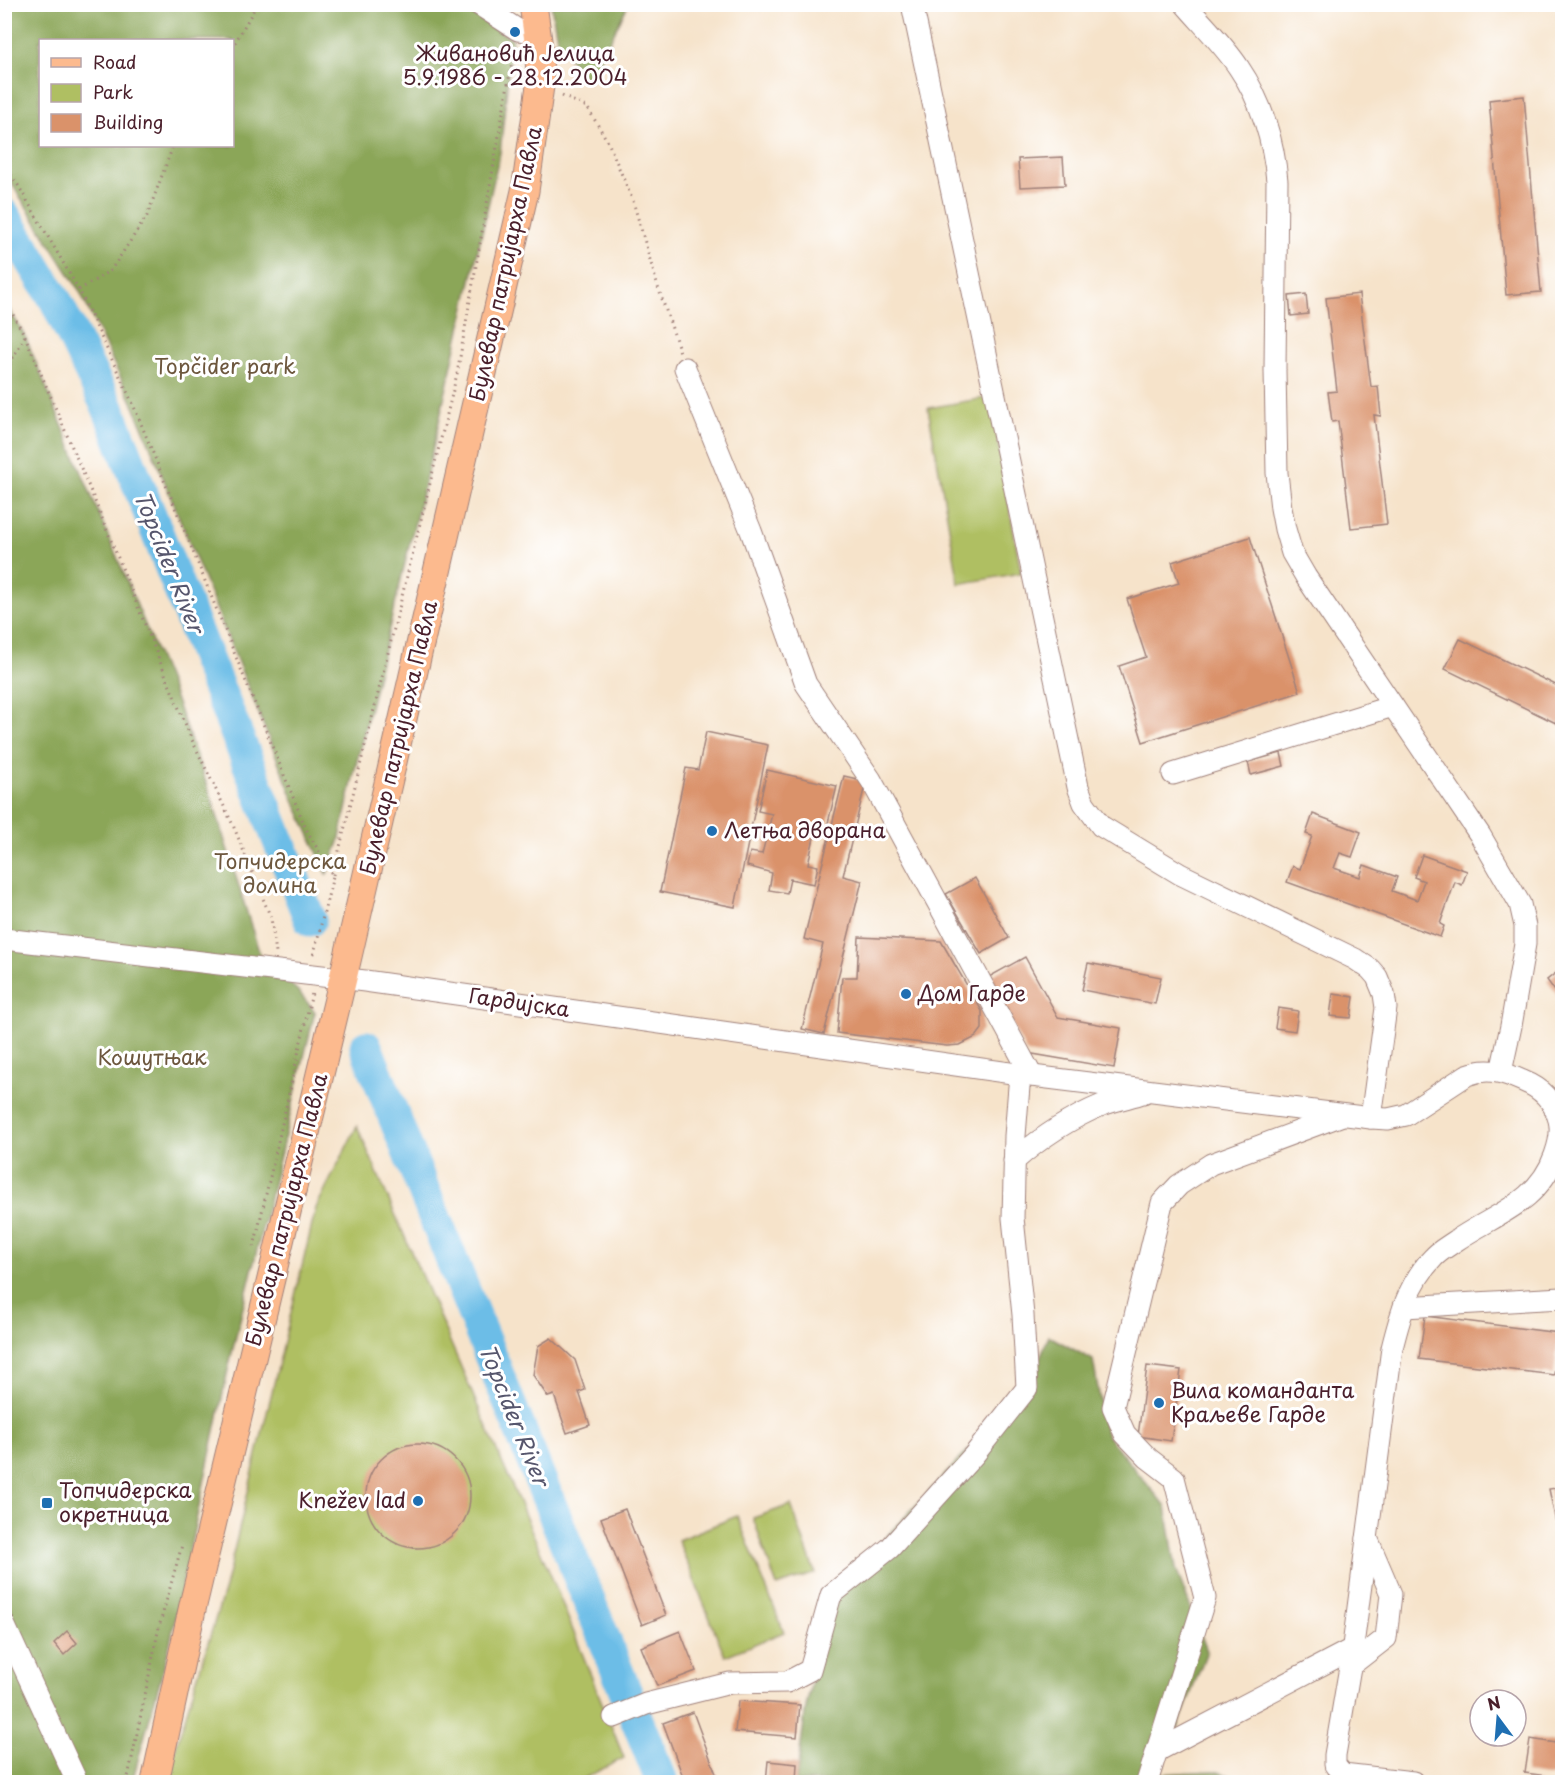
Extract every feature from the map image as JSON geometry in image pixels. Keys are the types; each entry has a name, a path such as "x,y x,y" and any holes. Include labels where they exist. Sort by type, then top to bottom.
{"main road":[{"name":"Булевар патријарха Павла","path":"155,1782 206,1549 344,978 525,191 540,86 528,31 533,4"}],"street":[{"path":"478,4 528,31"},
{"path":"912,4 1078,787 1084,803 1101,826 1180,874 1355,959 1370,969 1380,984 1386,1008 1371,1118"},
{"path":"1185,4 1225,50 1248,82 1265,123 1276,161 1275,442 1281,508 1292,553 1480,835 1520,904 1524,916 1524,944 1501,1072 1527,1082 1543,1092 1552,1104 1560,1123 1561,1146 1542,1182 1530,1196 1462,1236 1435,1255 1422,1269 1404,1307 1392,1348 1335,1765 1343,1774 1413,1782"},
{"path":"614,1717 646,1704 730,1683 787,1682 810,1670 831,1595 890,1548 974,1455 1027,1388 1023,1315 1013,1218 1014,1161 1026,1075 871,780 806,684 751,531 685,368"},
{"path":"1173,774 1393,706"},
{"name":"Гардијска","path":"4,939 344,978 1026,1075 1371,1118 1388,1119 1406,1115 1467,1075 1486,1070 1501,1072"},
{"path":"1014,1161 1028,1149 1102,1105 1150,1091"},
{"path":"1147,1782 1205,1598 1174,1478 1148,1458 1125,1434 1113,1407 1162,1203 1179,1185 1211,1164 1344,1115"},
{"path":"1404,1307 1563,1298"},
{"path":"1157,1751 1351,1658 1386,1638 1391,1594 1367,1538"},
{"path":"4,1624 77,1782"}],"path":[{"path":"234,44 256,4"},
{"path":"252,1255 333,876 457,374 528,31"},
{"path":"540,86 587,107 608,142 633,201 685,368"},
{"path":"79,290 111,270 147,216 173,147"},
{"path":"4,165 79,290 134,404 306,830 333,876"},
{"path":"4,299 25,336 98,506 191,738 233,825 271,918 279,970"},
{"path":"4,374 25,336"},
{"path":"127,1782 159,1627 184,1540"}],"green space":[{"name":"Topčider park","path":"5,4 457,5 512,39 500,153 433,448 339,842 327,874 293,798 133,404 79,290 5,173"},
{"path":"551,5 628,5 589,82 558,45"},
{"name":"Кошутњак","path":"5,302 25,336 171,687 211,796 261,958 298,991 315,1012 229,1365 169,1648 132,1782 5,1782 4,1615 12,1611 4,1593"},
{"path":"990,397 1021,573 959,584 928,408"},
{"path":"357,1126 552,1578 624,1758 577,1782 165,1782 225,1588 316,1208"},
{"path":"1049,1336 1093,1360 1106,1434 1166,1507 1176,1569 1207,1651 1160,1774 1215,1771 1249,1782 796,1782 806,1707 831,1595 1027,1388"},
{"path":"791,1505 815,1573 777,1586 753,1518"},
{"path":"737,1516 784,1632 725,1656 678,1540"}],"building":[{"path":"1524,96 1541,292 1506,295 1489,100"},
{"path":"1063,157 1065,185 1020,187 1018,159"},
{"path":"1306,294 1308,314 1291,316 1289,296"},
{"path":"1359,294 1371,387 1378,386 1381,416 1374,415 1387,524 1351,528 1338,421 1332,422 1328,392 1337,391 1326,298"},
{"path":"1250,537 1300,692 1143,742 1119,666 1146,657 1127,599 1179,583 1172,562"},
{"path":"1460,639 1562,688 1562,726 1445,669"},
{"name":"Летња дворана","path":"706,732 768,745 735,907 660,892 686,768 698,770"},
{"path":"1281,753 1284,766 1251,775 1248,762"},
{"path":"767,770 837,786 827,827 817,824 808,864 818,866 814,884 790,879 787,893 769,890 772,873 747,866 750,852 762,854 772,814 758,811"},
{"path":"844,776 866,781 843,876 862,881 824,1034 802,1029 823,944 804,939"},
{"path":"1313,814 1361,832 1352,857 1340,853 1334,868 1360,877 1364,865 1397,877 1392,891 1417,900 1424,881 1414,877 1422,855 1467,871 1462,885 1455,882 1440,924 1444,926 1440,937 1287,882 1293,866 1300,869 1312,836 1306,834"},
{"path":"975,878 1009,938 981,954 946,894"},
{"name":"Дом Гарде","path":"859,937 941,941 982,1011 982,1029 976,1037 960,1045 947,1046 837,1033 842,977 857,977"},
{"path":"1025,957 1058,1017 1121,1028 1114,1068 1027,1053 987,978"},
{"path":"1088,963 1161,977 1155,1004 1082,990"},
{"path":"1562,968 1562,1001 1547,980"},
{"path":"1333,994 1354,997 1351,1018 1330,1016"},
{"path":"1278,1008 1298,1011 1295,1031 1275,1028"},
{"path":"1425,1316 1559,1333 1554,1375 1419,1359"},
{"path":"551,1338 575,1360 585,1390 579,1392 590,1425 567,1433 554,1395 548,1397 533,1375 538,1346"},
{"name":"Вила команданта Краљеве Гарде","path":"1147,1366 1181,1370 1171,1441 1138,1436"},
{"name":"Knežev lad","path":"418,1444 438,1448 455,1459 466,1476 470,1496 466,1516 455,1533 438,1544 418,1548 398,1544 381,1533 370,1516 366,1496 370,1476 381,1459 398,1448"},
{"path":"1562,1487 1562,1531 1558,1532 1549,1489"},
{"path":"625,1509 666,1615 642,1625 601,1518"},
{"path":"67,1631 77,1643 64,1655 54,1643"},
{"path":"680,1631 696,1671 657,1686 641,1647"},
{"path":"738,1701 800,1705 797,1737 735,1732"},
{"path":"693,1712 719,1782 685,1782 663,1723"},
{"path":"1530,1739 1562,1744 1562,1778 1525,1773"},
{"path":"768,1761 797,1764 796,1782 766,1782"}],"waterway":[{"name":"Topcider River","path":"4,215 56,301 108,408 310,920"},
{"name":"Topcider River","path":"366,1047 662,1782"}],"place":[{"name":"Живановић Јелица 5.9.1986 - 28.12.2004","path":"515,32"},
{"name":"Летња дворана","path":"712,831"},
{"name":"Дом Гарде","path":"906,994"},
{"name":"Вила команданта Краљеве Гарде","path":"1159,1403"},
{"name":"Knežev lad","path":"418,1501"},
{"name":"Топчидерска окретница","path":"47,1503"}],"park label":[{"name":"Топчидерска долина","path":"280,874"}]}
